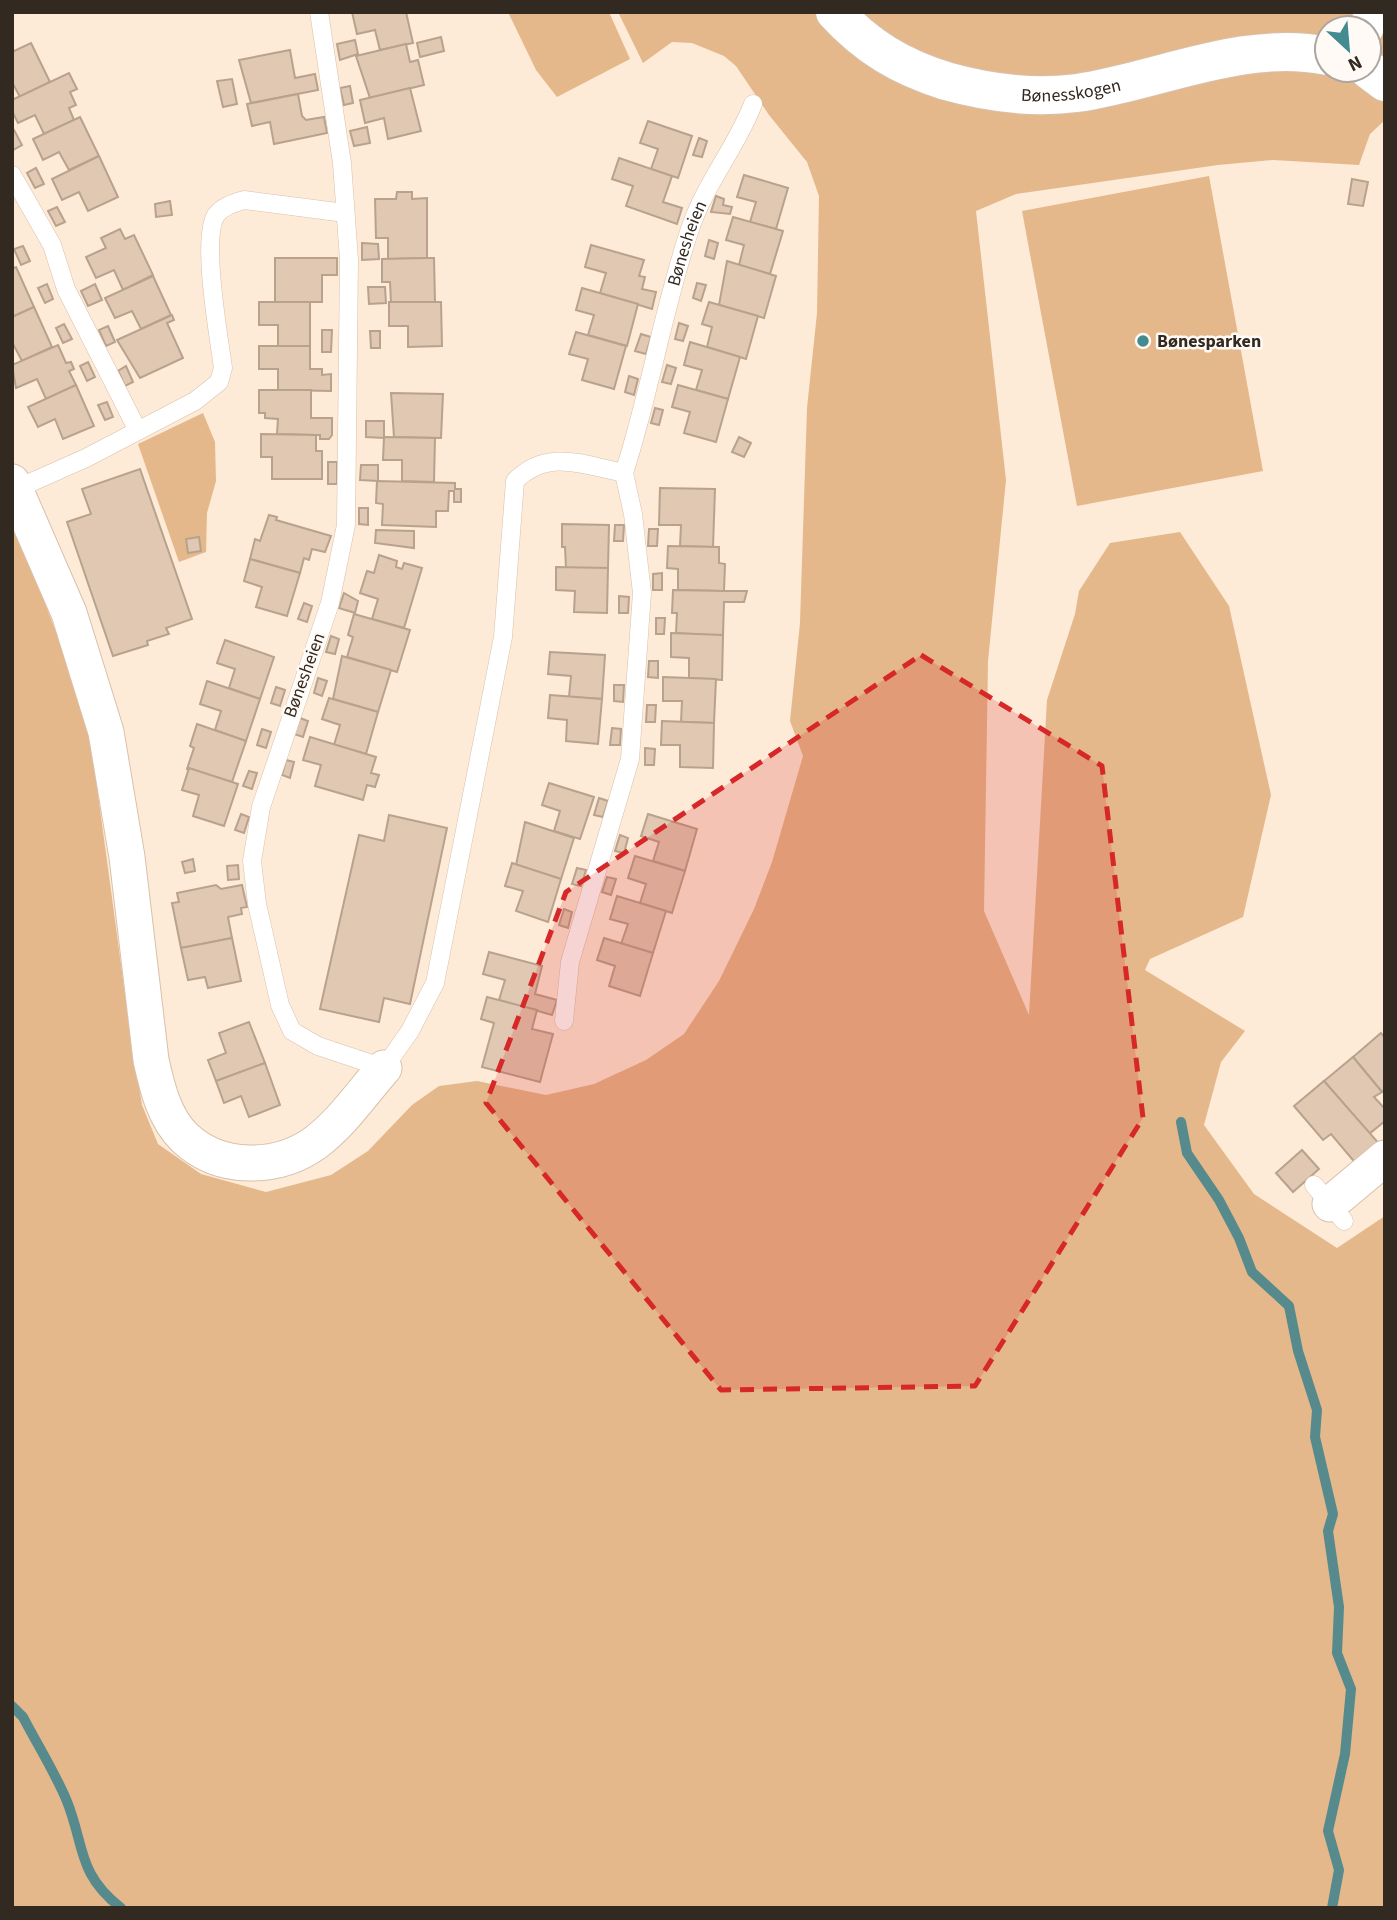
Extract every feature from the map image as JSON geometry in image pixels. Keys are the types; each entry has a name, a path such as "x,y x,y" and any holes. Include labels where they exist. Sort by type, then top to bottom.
{"main road":[{"name":"Bønesskogen","path":"835,12 862,40 887,58 918,72 998,93 1031,96 1077,93 1230,58 1269,54 1313,56"}],"street":[{"path":"14,485 69,613 106,732 127,857 151,1060 158,1091 170,1117 185,1138 219,1157 254,1164 275,1162 314,1143 337,1124 384,1068"},
{"path":"1329,1203 1385,1158"}],"lane":[{"name":"Bønesheien","path":"318,12 342,163 345,213 350,330 346,402 346,531 330,603 266,789 254,838 252,861 257,904 280,1005 292,1031 318,1046 384,1068"},
{"name":"Bønesheien","path":"564,1021 570,962 626,780 631,746 642,593 635,527 624,473 645,408 672,290 690,228 709,180 753,104"},
{"path":"12,175 52,245 66,289 137,429"},
{"path":"14,485 86,458 195,401 219,383 223,368 209,239 217,214 229,204 244,200 345,213"},
{"path":"384,1068 410,1031 435,983 503,637 515,481 527,469 541,462 563,461 624,473"}],"highlighted area":[{"path":"921,655 1102,766 1143,1118 975,1386 721,1390 486,1103 566,892"}],"shaded area":[{"path":"508,12 609,12 630,59 557,97 536,70"},
{"path":"618,12 1385,12 1385,120 1370,134 1359,165 1273,160 1218,165 1016,194 976,211 1006,480 988,661 984,911 1029,1015 1047,700 1075,614 1079,591 1110,543 1180,532 1229,606 1271,795 1243,917 1150,959 1145,970 1245,1031 1221,1062 1204,1125 1254,1194 1337,1248 1385,1216 1385,1908 12,1908 12,528 31,567 76,684 92,750 142,1105 158,1144 201,1174 266,1192 331,1175 368,1151 412,1105 439,1086 477,1081 546,1095 594,1084 646,1060 684,1034 719,981 754,909 772,862 803,756 790,721 800,623 807,408 817,313 819,196 807,162 769,115 736,66 724,56 692,43 672,42 643,63"},
{"name":"Bønesparken","path":"1209,176 1263,471 1077,506 1022,211"},
{"path":"203,413 215,442 216,481 207,513 206,552 179,562 138,444"}],"building":[{"path":"352,12 406,12 413,43 380,50 375,30 357,34"},
{"path":"441,37 444,51 420,57 417,43"},
{"path":"355,40 358,54 340,60 337,44"},
{"path":"31,43 50,82 20,97 12,82 12,52"},
{"path":"406,44 410,62 418,60 424,85 370,98 356,56"},
{"path":"290,50 295,78 315,74 318,90 251,103 239,60"},
{"path":"69,73 77,89 70,92 76,105 69,108 74,120 44,134 35,115 18,123 12,111 12,100"},
{"path":"232,79 237,104 223,107 217,81"},
{"path":"350,86 353,103 344,105 340,88"},
{"path":"410,88 421,131 388,139 384,118 365,123 360,100"},
{"path":"298,94 302,116 306,120 324,117 327,133 274,144 270,122 252,126 247,104"},
{"path":"80,117 99,156 69,170 59,152 43,160 33,139"},
{"path":"648,121 692,136 678,178 651,169 658,149 640,143"},
{"path":"367,127 370,143 354,146 350,131"},
{"path":"14,130 22,145 13,150 12,131"},
{"path":"699,138 707,141 702,157 693,155"},
{"path":"99,156 118,197 88,211 79,192 62,200 52,179"},
{"path":"619,158 672,176 663,202 682,208 677,224 626,206 633,186 612,179"},
{"path":"36,168 44,184 35,188 27,173"},
{"path":"744,175 788,188 776,229 750,222 756,202 737,197"},
{"path":"1352,179 1368,182 1363,206 1348,204"},
{"path":"397,192 412,192 412,199 427,198 427,258 388,259 388,238 376,238 375,199 396,199"},
{"path":"716,196 724,199 723,205 732,207 730,214 711,212"},
{"path":"170,201 172,215 156,217 155,204"},
{"path":"57,207 65,222 56,226 48,211"},
{"path":"733,217 783,231 770,274 739,265 744,245 726,240"},
{"path":"120,229 125,239 134,235 153,275 123,290 114,270 96,278 86,257 106,248 101,238"},
{"path":"709,240 718,243 714,259 705,256"},
{"path":"362,243 378,244 379,259 362,260"},
{"path":"591,245 644,260 639,276 645,277 642,289 656,292 652,309 600,293 606,273 585,267"},
{"path":"23,246 30,261 21,265 14,249"},
{"path":"275,258 337,258 337,275 322,275 322,302 275,302"},
{"path":"434,258 435,302 391,303 390,282 382,282 382,259"},
{"path":"727,261 776,276 764,318 719,305"},
{"path":"16,267 34,307 12,317 12,269"},
{"path":"153,276 171,315 141,329 132,311 115,318 105,298"},
{"path":"697,283 706,285 701,301 693,298"},
{"path":"47,284 53,299 45,303 38,288"},
{"path":"95,284 102,300 88,306 81,291"},
{"path":"368,287 385,287 386,303 369,304"},
{"path":"582,288 638,304 627,346 588,335 594,315 576,310"},
{"path":"259,302 310,302 310,346 278,346 278,325 259,325"},
{"path":"389,302 441,302 442,346 408,347 408,326 389,326"},
{"path":"709,302 758,316 746,359 707,347 712,327 702,324"},
{"path":"34,307 52,347 22,361 12,342 12,317"},
{"path":"172,315 174,320 167,323 183,358 140,378 117,340"},
{"path":"679,323 688,326 683,341 675,339"},
{"path":"64,324 72,339 63,343 56,328"},
{"path":"108,326 115,342 106,346 99,330"},
{"path":"322,330 332,330 331,352 322,352"},
{"path":"370,331 380,331 380,348 371,348"},
{"path":"576,332 626,346 614,389 582,380 588,359 569,354"},
{"path":"641,334 651,337 646,354 635,351"},
{"path":"690,342 740,357 728,399 696,390 702,370 684,365"},
{"path":"58,345 66,363 71,362 74,369 69,371 76,385 46,399 37,379 16,388 12,365"},
{"path":"259,346 310,346 310,369 322,369 322,375 331,374 331,391 278,390 278,369 259,369"},
{"path":"88,362 95,377 87,381 80,366"},
{"path":"667,365 676,368 671,384 662,382"},
{"path":"126,366 133,382 125,386 118,371"},
{"path":"629,376 638,379 634,395 625,392"},
{"path":"76,385 94,426 63,439 55,419 38,427 28,407"},
{"path":"678,385 728,399 716,442 684,433 690,412 672,407"},
{"path":"259,390 311,390 311,418 332,418 332,435 329,439 320,439 320,435 277,434 278,419 265,418 265,413 259,413"},
{"path":"391,393 443,394 441,438 394,437"},
{"path":"107,402 113,417 105,420 98,405"},
{"path":"655,408 663,410 659,425 651,423"},
{"path":"366,421 384,421 384,438 366,437"},
{"path":"261,434 316,435 316,451 322,451 322,479 272,479 272,457 261,457"},
{"path":"384,437 435,438 434,482 402,481 402,460 383,460"},
{"path":"739,437 751,443 744,457 732,452"},
{"path":"328,462 337,462 337,484 328,484"},
{"path":"361,465 378,465 378,481 360,480"},
{"path":"140,469 192,619 166,628 169,634 147,641 148,645 113,656 67,522 91,514 82,489"},
{"path":"377,481 455,483 455,489 461,489 461,502 454,502 454,491 449,491 448,511 436,511 436,527 382,525 383,504 376,503"},
{"path":"660,488 715,489 713,547 680,546 681,525 659,525"},
{"path":"359,508 368,508 368,525 359,524"},
{"path":"269,515 277,517 276,520 331,536 325,552 312,549 309,560 304,558 300,573 250,559 255,539 260,541"},
{"path":"562,524 609,525 608,568 566,568"},
{"path":"615,525 624,525 623,541 614,541"},
{"path":"649,529 658,529 657,546 648,546"},
{"path":"376,530 414,531 414,548 375,543"},
{"path":"199,537 201,551 188,553 186,539"},
{"path":"668,546 719,547 719,563 725,564 724,591 678,590 678,569 667,568"},
{"path":"379,555 397,561 396,567 402,569 404,563 422,568 404,628 372,619 378,599 360,593 367,571 374,573"},
{"path":"250,559 300,573 287,616 256,607 262,587 244,581"},
{"path":"556,567 608,568 607,613 574,612 575,591 556,590"},
{"path":"662,573 662,590 653,590 653,574"},
{"path":"673,590 747,591 744,602 724,602 723,635 707,635 676,633 677,613 672,613"},
{"path":"344,593 358,601 355,613 339,608"},
{"path":"619,596 629,597 628,613 619,613"},
{"path":"304,603 312,606 307,622 298,619"},
{"path":"354,614 410,630 397,672 347,657 353,637 348,635"},
{"path":"656,618 665,618 664,634 656,634"},
{"path":"671,633 723,635 722,680 689,678 689,658 671,657"},
{"path":"331,636 339,639 335,654 326,652"},
{"path":"225,640 274,657 260,699 229,688 235,669 217,663"},
{"path":"550,652 605,655 602,699 569,697 571,676 548,674"},
{"path":"342,656 391,670 378,712 333,699"},
{"path":"649,661 658,661 658,678 648,677"},
{"path":"663,677 716,679 714,723 681,722 682,701 663,701"},
{"path":"318,678 327,681 322,696 314,693"},
{"path":"207,681 260,699 246,741 215,730 221,711 200,704"},
{"path":"614,685 624,685 623,702 614,701"},
{"path":"276,687 285,690 280,706 271,703"},
{"path":"550,695 602,699 598,744 566,741 567,720 548,718"},
{"path":"329,698 378,712 366,754 334,745 340,725 322,719"},
{"path":"647,705 656,705 655,722 646,722"},
{"path":"300,718 308,721 303,737 294,734"},
{"path":"662,721 714,723 713,768 680,767 680,745 661,745"},
{"path":"197,724 246,741 232,782 187,769 194,748 190,746"},
{"path":"612,728 621,729 620,745 610,745"},
{"path":"262,729 271,732 266,748 257,745"},
{"path":"310,737 376,757 371,773 379,775 375,787 367,785 363,800 315,786 321,765 303,760"},
{"path":"645,748 655,749 654,765 645,765"},
{"path":"286,760 294,762 290,778 282,775"},
{"path":"189,768 238,784 224,826 193,816 199,795 182,790"},
{"path":"249,771 257,773 252,789 243,786"},
{"path":"549,783 594,797 580,839 554,831 560,811 542,805"},
{"path":"599,798 608,801 603,817 594,815"},
{"path":"241,814 249,817 244,833 235,830"},
{"path":"648,814 697,829 685,871 653,861 659,842 641,836"},
{"path":"389,815 447,828 410,1004 384,998 379,1022 320,1009 359,835 384,841"},
{"path":"525,822 574,838 561,879 516,865"},
{"path":"620,835 628,838 624,853 615,851"},
{"path":"635,856 685,871 672,913 640,903 646,884 628,878"},
{"path":"193,859 195,871 185,873 182,862"},
{"path":"512,863 561,879 548,922 516,911 523,891 505,886"},
{"path":"238,865 239,879 228,880 227,866"},
{"path":"577,868 586,870 581,886 572,884"},
{"path":"607,877 616,879 611,895 602,892"},
{"path":"216,885 221,889 242,885 247,907 241,908 242,914 228,917 232,938 181,948 172,903 179,902 177,893"},
{"path":"617,896 666,911 653,953 621,944 628,924 610,919"},
{"path":"564,909 572,912 568,928 559,925"},
{"path":"232,938 241,981 208,988 205,977 188,980 181,948"},
{"path":"604,938 653,953 640,996 609,986 615,966 597,960"},
{"path":"489,952 542,966 535,994 557,1000 552,1015 499,1000 505,980 483,974"},
{"path":"487,997 537,1010 532,1029 553,1034 540,1082 482,1067 494,1023 481,1019"},
{"path":"249,1022 265,1063 216,1081 208,1060 226,1053 219,1033"},
{"path":"1381,1033 1385,1038 1385,1089 1382,1092 1353,1057"},
{"path":"1353,1057 1382,1092 1374,1097 1385,1109 1385,1121 1369,1134 1324,1081"},
{"path":"265,1063 280,1105 249,1117 241,1096 224,1103 216,1081"},
{"path":"1324,1081 1382,1147 1358,1166 1331,1134 1323,1140 1294,1106"},
{"path":"1302,1150 1319,1169 1293,1192 1276,1173"}],"waterway":[{"path":"1181,1122 1187,1153 1219,1200 1239,1238 1252,1272 1289,1306 1298,1351 1317,1410 1315,1437 1333,1514 1328,1531 1339,1607 1337,1653 1351,1689 1345,1754 1328,1831 1339,1870 1332,1908"},
{"path":"12,1706 23,1717 61,1789 84,1857 96,1883 121,1908"}],"place":[{"name":"Bønesparken","path":"1143,341"}]}
